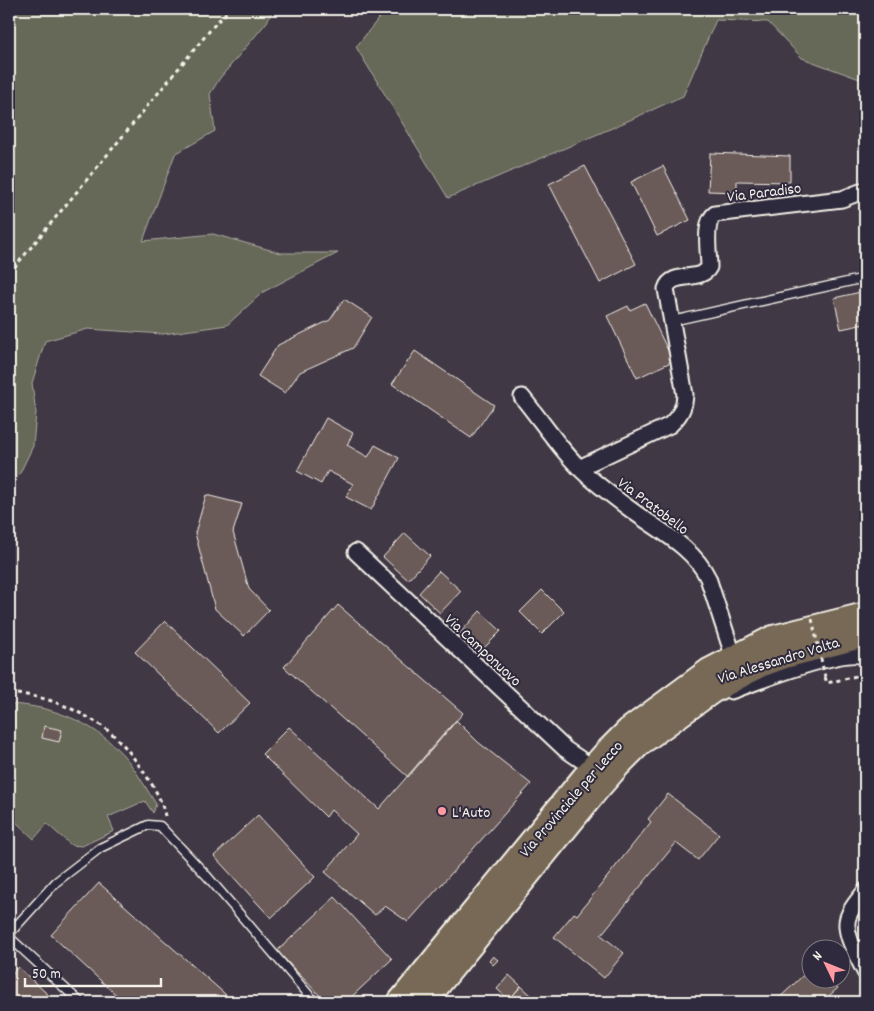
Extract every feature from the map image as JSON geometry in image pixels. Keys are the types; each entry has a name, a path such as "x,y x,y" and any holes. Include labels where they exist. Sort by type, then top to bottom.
{"main road":[{"name":"Via Provinciale per Lecco","path":"400,1002 593,768 629,730 702,676 773,638 805,624 865,615"},
{"name":"Via Provinciale per Lecco","path":"424,1002 602,782 640,743 706,695 760,665 784,656 865,635"}],"street":[{"name":"Via Paradiso","path":"579,468 670,425 681,414 685,395 666,289 672,280 701,274 708,270 708,224 712,216 842,199 865,190"},
{"name":"Via Pratobello","path":"522,397 579,468 625,506 670,536 704,568 735,659"},
{"name":"Via Camponuovo","path":"356,552 565,749 593,768"},
{"name":"Via Alessandro Volta","path":"706,695 836,657 860,654 865,657"},
{"path":"706,695 710,683 721,673 736,666 735,659"},
{"path":"562,831 561,823 563,818 596,776 593,768"},
{"path":"865,891 848,915 846,924 865,972"},
{"path":"414,1002 422,991 419,979"}],"lane":[{"path":"672,321 865,278"},
{"path":"80,1002 9,935 56,882 100,848 148,825 160,826 207,876 315,1002"},
{"path":"861,1002 865,999"}],"path":[{"path":"9,274 216,23 230,9"},
{"path":"805,624 827,683 865,674"},
{"path":"9,694 21,694 56,702 92,720 111,734 131,754 149,778 163,806 167,834"}],"green space":[{"path":"9,9 273,9 267,22 220,78 210,94 215,131 175,154 143,241 213,234 281,253 338,253 263,292 227,325 163,334 88,329 45,341 32,383 36,413 33,446 20,473 9,488 9,344 11,336 9,334"},
{"path":"386,9 865,9 865,81 802,58 768,22 716,20 683,96 448,198 356,47"},
{"path":"9,704 59,713 90,727 104,737 129,762 140,777 156,804 153,813 145,801 108,817 114,831 82,846 71,845 47,824 34,839 15,821 9,827"}],"building":[{"path":"710,153 790,156 790,182 737,181 737,192 708,191"},
{"path":"585,166 636,264 600,283 549,184"},
{"path":"663,166 690,220 657,236 631,182"},
{"path":"865,291 865,324 841,329 834,298"},
{"path":"344,299 372,317 353,348 300,372 285,393 258,376 278,345 330,320"},
{"path":"645,303 673,361 637,378 607,316 628,306 630,310"},
{"path":"415,351 494,405 471,438 392,384"},
{"path":"326,418 353,433 347,445 368,457 375,445 399,458 371,510 346,497 353,484 328,471 321,484 297,471"},
{"path":"206,495 242,504 233,532 249,589 269,610 244,636 215,609 195,533"},
{"path":"405,533 430,556 408,580 383,557"},
{"path":"439,571 461,591 440,613 419,593"},
{"path":"542,590 564,612 542,634 520,612"},
{"path":"338,605 463,713 408,777 284,667"},
{"path":"480,611 501,631 480,652 460,633"},
{"path":"165,621 250,703 219,733 135,652"},
{"path":"456,720 478,742 531,784 408,922 385,906 375,915 325,872 357,834 331,810 326,817 262,754 289,727 379,809"},
{"path":"44,726 62,730 59,742 42,738"},
{"path":"668,794 719,834 698,860 676,843 601,935 624,953 604,978 554,937 574,913 577,915 651,822 648,819"},
{"path":"258,815 315,877 271,918 214,856"},
{"path":"99,883 234,1002 124,1002 51,935"},
{"path":"335,897 392,959 346,1002 326,1002 277,951"},
{"path":"493,956 498,960 493,965 489,961"},
{"path":"18,967 56,1002 9,1002 9,977"},
{"path":"509,975 521,986 509,1000 497,989"},
{"path":"802,976 802,988 838,988 822,1002 775,1002"},
{"path":"521,986 539,1002 507,1002"}],"place":[{"name":"L'Auto","path":"442,811"}]}
